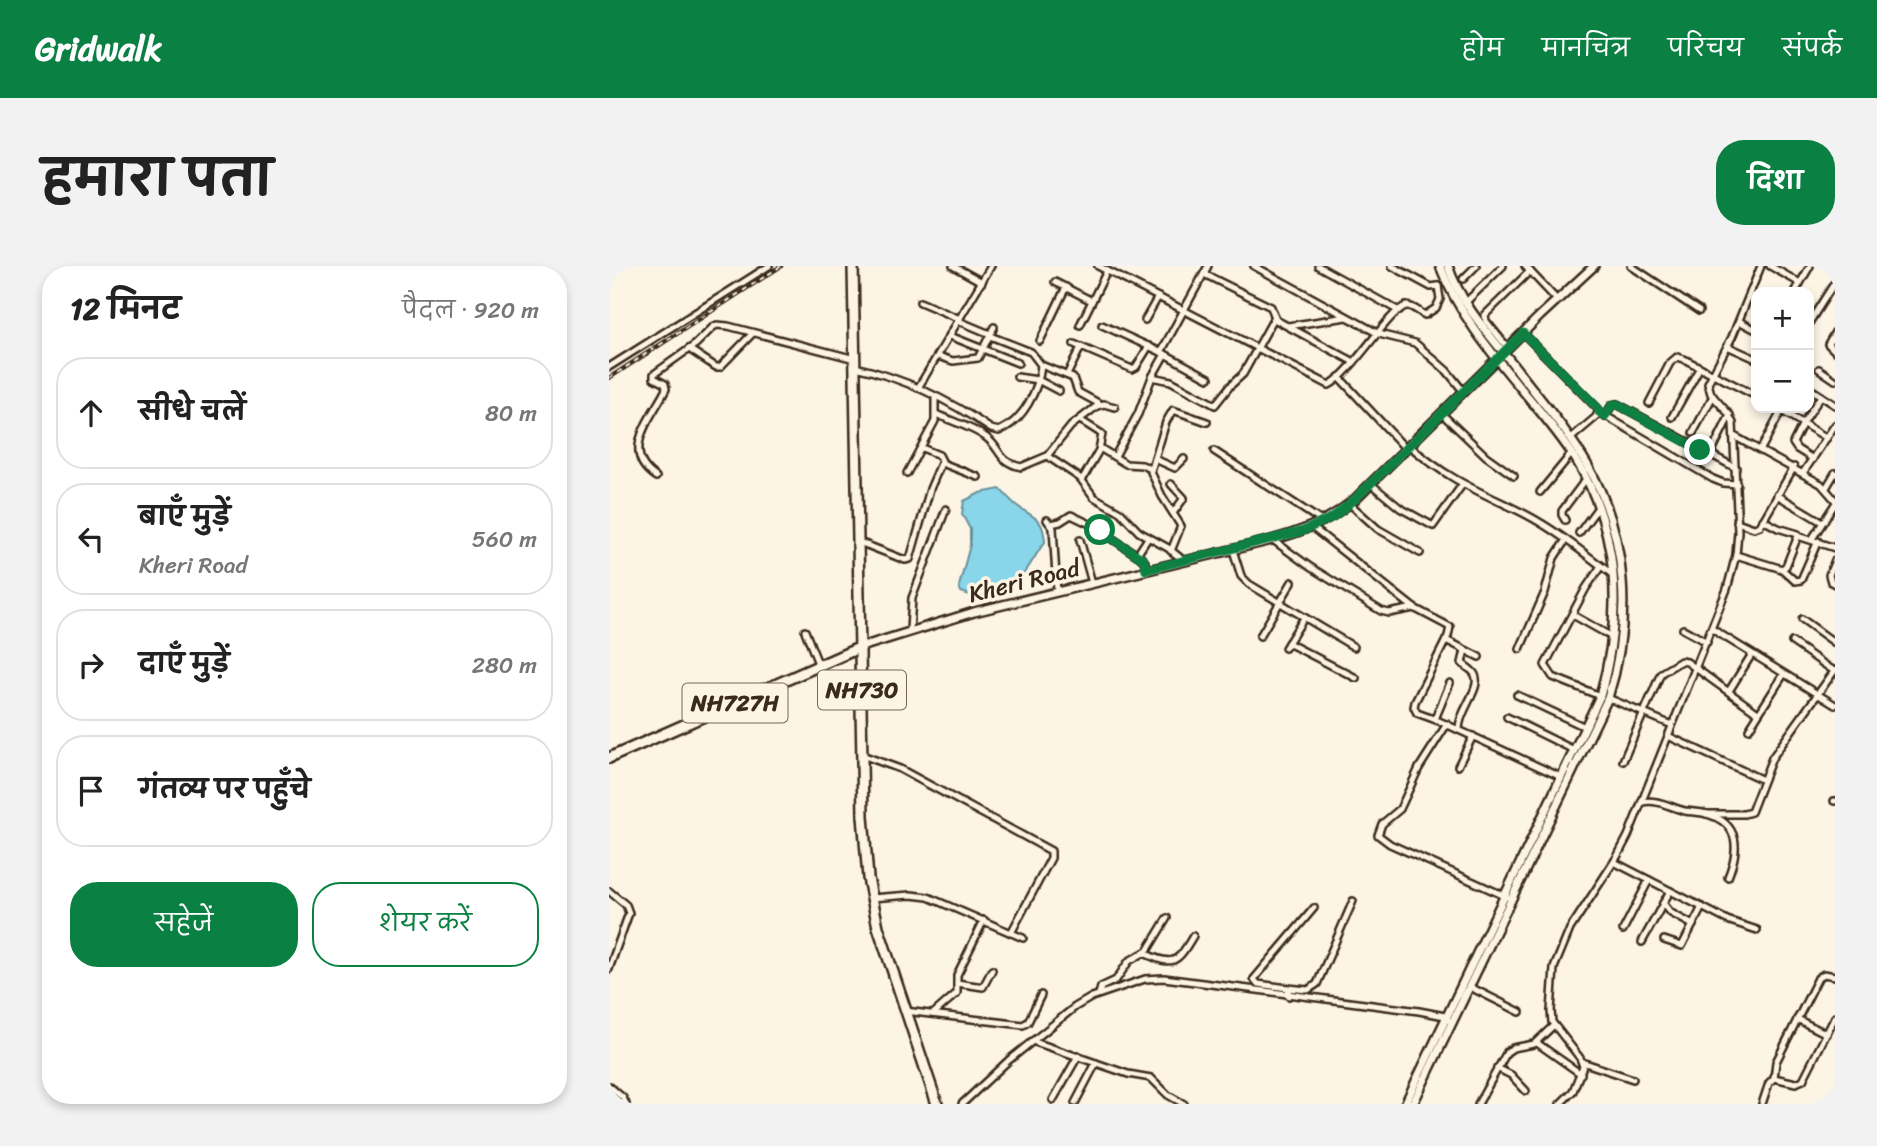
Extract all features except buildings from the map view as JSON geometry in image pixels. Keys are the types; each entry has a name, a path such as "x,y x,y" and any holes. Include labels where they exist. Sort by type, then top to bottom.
{"highway":[{"name":"NH730","path":"853,266 863,816 871,898 885,953 937,1104"},
{"name":"NH727H","path":"609,758 861,647"}],"street":[{"path":"609,368 769,266"},
{"path":"953,266 982,282"},
{"path":"918,388 991,266"},
{"path":"1098,266 1326,385 1332,384 1355,362 1399,311 1407,306 1421,314 1429,314 1439,303 1438,286"},
{"path":"1080,325 1092,301 1116,266"},
{"path":"1115,456 1138,414 1163,353 1208,266"},
{"path":"1254,266 1378,334 1415,343 1447,371 1464,391"},
{"path":"1318,266 1399,311"},
{"path":"1392,266 1431,287 1438,286 1446,279"},
{"path":"1413,1104 1449,1017 1470,987 1561,777 1585,727 1614,680 1622,626 1623,589 1619,553 1602,495 1589,468 1570,439 1502,354 1461,308 1440,266"},
{"path":"1405,1104 1509,897 1604,697 1615,603 1614,576 1606,529 1586,478 1572,453 1465,303 1448,266"},
{"path":"1463,279 1476,266"},
{"path":"1465,303 1503,266"},
{"name":"Kheri Road","path":"861,647 910,631 1057,592 1313,528 1350,504 1594,266"},
{"path":"1631,266 1699,311"},
{"path":"1633,1079 1582,1062 1554,1025 1551,1011 1554,968 1559,951 1579,913 1614,862 1642,802 1727,589 1736,555 1737,468 1730,415 1713,396 1708,383 1739,321 1761,266"},
{"path":"1770,266 1800,283"},
{"path":"1798,287 1810,266"},
{"path":"1502,354 1485,315 1527,268 1557,300"},
{"path":"1152,377 1171,381 1215,405 1227,388 1243,374 1274,318 1271,307 1204,274"},
{"path":"1055,282 1092,301"},
{"path":"1814,315 1835,282"},
{"path":"1040,341 1066,287"},
{"path":"1145,320 1158,296"},
{"path":"920,302 1031,352 1041,365 1075,380 1078,392 1100,404 1115,407"},
{"path":"1288,326 1347,317"},
{"path":"1274,318 1355,362"},
{"path":"1739,321 1751,327"},
{"path":"656,477 644,466 638,452 642,432 666,389 665,384 653,376 717,325 855,363 918,388 999,431 1010,425 1028,404 1041,365"},
{"path":"1102,325 1209,378"},
{"path":"938,356 953,361 978,358 994,327"},
{"path":"1835,332 1828,344 1835,351"},
{"path":"689,349 713,366 720,367 753,333"},
{"path":"1523,333 1602,414 1713,479 1737,484"},
{"path":"950,335 1018,363"},
{"path":"1074,344 1132,369 1149,346"},
{"path":"1727,346 1751,357"},
{"path":"1067,375 1081,348"},
{"path":"1649,402 1673,359 1680,357 1751,394"},
{"path":"1672,417 1700,367"},
{"path":"1819,369 1835,380"},
{"path":"1017,377 1038,380 1059,391"},
{"path":"1339,377 1408,448 1462,485 1526,515 1614,576"},
{"path":"1814,391 1835,405"},
{"path":"1693,433 1713,396"},
{"path":"1813,459 1793,445 1803,423 1821,396"},
{"path":"907,473 935,421 935,397"},
{"path":"936,414 984,436 994,444 1001,457 1015,465 1024,466 1047,456 1067,430 1100,404"},
{"path":"1570,439 1612,405 1617,404 1737,468"},
{"path":"1171,551 1181,530 1180,522 1153,481 1151,469 1166,422 1173,410 1207,422"},
{"path":"1761,449 1778,413"},
{"path":"1787,413 1826,438"},
{"path":"1442,414 1474,446 1514,476"},
{"path":"1710,455 1730,415"},
{"path":"1080,420 1101,433 1100,448 1082,480"},
{"path":"1803,473 1835,425"},
{"path":"1734,436 1794,467 1826,488 1835,502 1822,522 1801,580 1795,581 1782,569 1736,555"},
{"path":"859,542 909,561 933,478 942,463 939,455 922,448"},
{"path":"1100,448 1126,464 1142,465 1151,469"},
{"path":"1214,451 1323,522"},
{"path":"1540,492 1572,453"},
{"path":"1047,456 1082,480 1094,497 1124,515 1148,538 1184,561"},
{"path":"1155,459 1177,468 1184,459"},
{"path":"942,463 978,477"},
{"path":"1737,522 1757,527 1794,467"},
{"path":"1826,488 1835,473"},
{"path":"1565,520 1562,511 1586,478"},
{"path":"1171,484 1184,498 1173,513"},
{"path":"1371,484 1400,508 1431,526 1435,525 1462,485"},
{"path":"1777,495 1822,522"},
{"path":"1350,504 1378,529 1420,553"},
{"path":"1579,533 1599,506"},
{"path":"910,631 912,598 946,509"},
{"path":"1057,592 1049,522 1060,522 1071,515 1092,525 1138,555 1145,562 1146,570"},
{"path":"1763,520 1777,528 1798,534"},
{"path":"1313,528 1414,608 1450,627 1414,707 1419,714 1447,724 1561,777"},
{"path":"1782,569 1786,566 1797,537 1802,536 1835,548"},
{"path":"1138,555 1148,538"},
{"path":"1080,540 1092,583"},
{"path":"1273,540 1310,567 1381,611 1389,613 1414,608"},
{"path":"1520,649 1545,592 1554,558 1565,541"},
{"path":"1233,550 1244,580 1354,647"},
{"path":"1835,560 1829,575 1831,582 1835,584"},
{"path":"1601,566 1546,661 1546,668 1553,677 1672,725"},
{"path":"1260,636 1292,582"},
{"path":"1573,615 1612,637"},
{"path":"1304,618 1286,645 1356,678"},
{"path":"1802,620 1835,643"},
{"path":"1683,629 1707,642"},
{"path":"1712,629 1835,705"},
{"path":"806,631 819,666"},
{"path":"1446,640 1479,657"},
{"path":"1642,802 1658,801 1682,810 1706,814 1748,813 1753,809 1772,758 1835,670 1792,642"},
{"path":"1459,730 1459,720 1477,684 1475,675 1462,663 1465,650"},
{"path":"1729,691 1752,654"},
{"path":"1623,761 1663,670 1681,661 1758,713"},
{"path":"1748,729 1784,674"},
{"path":"1435,719 1450,683"},
{"path":"1517,695 1585,727"},
{"path":"1507,717 1574,751"},
{"path":"1447,724 1419,768 1400,809 1383,824 1378,835 1390,844 1509,897"},
{"path":"1458,766 1473,736"},
{"path":"1668,736 1763,780"},
{"path":"862,755 900,769 1051,851 1051,858 1011,933"},
{"path":"1706,814 1726,824 1736,844 1736,854 1728,877"},
{"path":"1614,862 1727,920 1757,930"},
{"path":"1623,930 1649,880"},
{"path":"609,891 627,905 629,913 609,969"},
{"path":"1642,942 1670,891"},
{"path":"871,898 920,895 1023,938"},
{"path":"1314,908 1254,979 1258,984 1289,992 1308,990 1317,984 1353,901"},
{"path":"1663,903 1671,913 1693,925"},
{"path":"1664,940 1682,946 1702,908"},
{"path":"1099,992 1101,987 1118,979 1129,961 1144,953 1167,918"},
{"path":"933,1014 954,997 960,970 984,920"},
{"path":"1144,953 1165,962 1173,962 1193,936"},
{"path":"957,984 983,987 992,970"},
{"path":"1762,1104 1769,1083 1774,1078 1776,1062 1821,975 1835,976"},
{"path":"962,1104 1032,1041 1075,1007 1099,992 1158,978 1289,992 1449,1017"},
{"path":"1470,987 1520,1012"},
{"path":"905,1011 1023,1025 1028,1022 1041,995"},
{"path":"1774,1078 1796,1083 1803,1080 1835,1017"},
{"path":"1797,1019 1827,1034"},
{"path":"1478,1104 1509,1049 1537,1042 1554,1025"},
{"path":"1032,1041 1128,1074 1151,1078 1168,1095 1184,1104"},
{"path":"1537,1042 1581,1074"},
{"path":"1053,1100 1078,1056"},
{"path":"1560,1104 1573,1091 1581,1074 1582,1062"},
{"path":"1075,1103 1096,1063"},
{"path":"1497,1068 1511,1075 1526,1091"},
{"path":"609,1086 624,1098 626,1104"}],"water":[{"path":"1000,489 1040,523 1045,542 1027,570 1015,582 999,588 997,596 990,589 975,597 961,592 959,586 970,545 970,529 962,514 964,501 980,493"}],"railway":[{"path":"609,378 781,266"}],"route":[{"path":"1100,530 1144,560 1146,570 1313,528 1342,511 1355,499 1523,333 1605,416 1612,405 1617,404 1700,450"}]}
